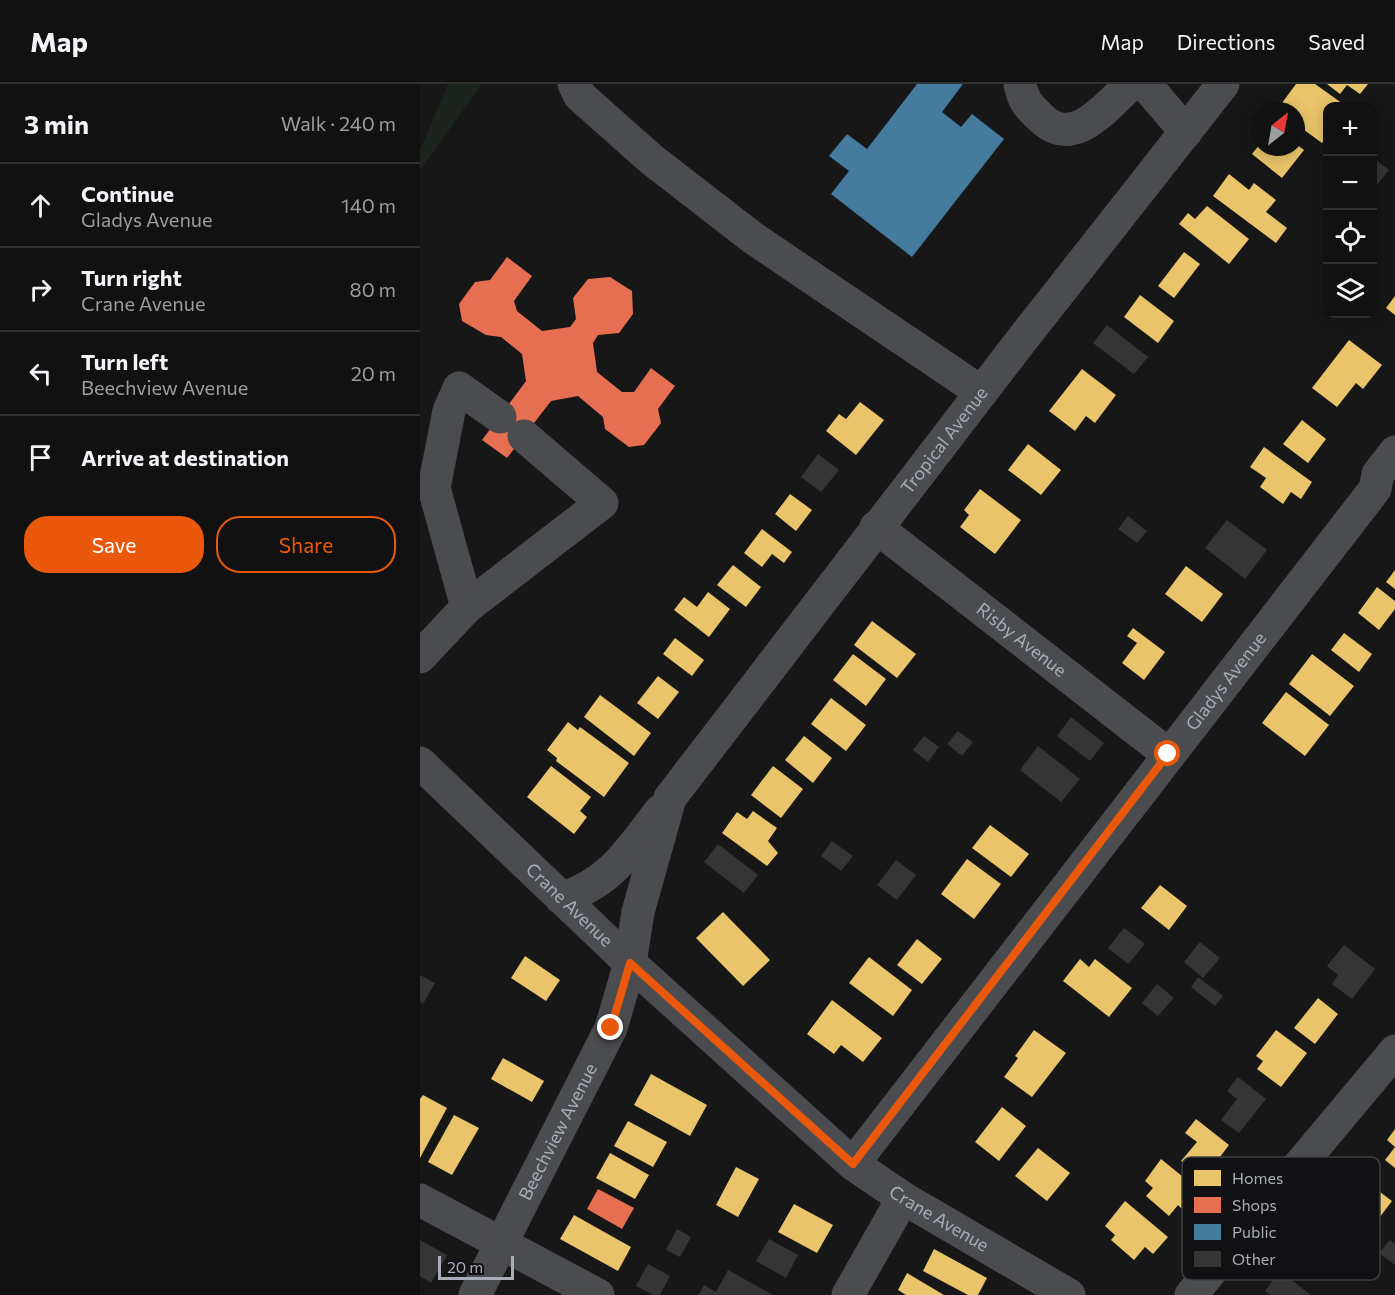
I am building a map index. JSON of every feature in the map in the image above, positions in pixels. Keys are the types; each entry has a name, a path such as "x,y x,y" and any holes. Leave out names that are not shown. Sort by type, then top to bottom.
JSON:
{"street":[{"path":"574,84 580,96 651,159 753,238 981,392"},
{"path":"1020,84 1024,102 1052,128 1073,130 1094,117 1131,84"},
{"path":"1145,84 1186,132"},
{"name":"Tropical Avenue","path":"561,898 582,892 619,865 876,527 1223,84"},
{"path":"420,657 467,607 602,503 512,427 459,388 449,411 434,488 467,607"},
{"name":"Gladys Avenue","path":"853,1164 1375,489 1387,463"},
{"name":"Risby Avenue","path":"876,527 1168,754"},
{"name":"Crane Avenue","path":"420,763 630,963 853,1164 903,1198 1070,1295"},
{"name":"Tropical Avenue","path":"630,963 638,912 670,798"},
{"name":"Beechview Avenue","path":"475,1295 611,1028 630,963"},
{"path":"1306,1157 1395,1051"},
{"path":"848,1295 903,1198"},
{"path":"420,1200 598,1295"},
{"path":"1191,1295 1204,1280"}],"shaded area":[{"path":"448,84 482,84 420,170 420,150"}],"building: Homes":[{"path":"1296,84 1315,84 1340,102 1323,102 1322,143 1305,131 1305,102 1283,102"},
{"path":"1327,84 1368,84 1360,94 1347,85 1340,94"},
{"path":"1254,156 1299,156 1282,178"},
{"path":"1229,174 1249,190 1254,183 1276,200 1266,212 1287,228 1276,243 1213,196"},
{"path":"1207,206 1249,239 1229,264 1179,224 1188,213 1195,219"},
{"path":"1184,252 1200,264 1174,298 1158,286"},
{"path":"1140,295 1174,321 1158,343 1124,317"},
{"path":"1395,296 1395,315 1386,308"},
{"path":"1349,340 1382,365 1363,389 1356,383 1337,407 1312,388"},
{"path":"1082,369 1116,395 1095,423 1086,416 1075,431 1049,411"},
{"path":"860,402 884,420 856,455 826,431 839,414 846,419"},
{"path":"1302,420 1326,439 1308,463 1283,444"},
{"path":"1028,444 1061,470 1041,495 1008,470"},
{"path":"1264,447 1312,482 1301,499 1291,492 1283,504 1260,487 1266,478 1250,467"},
{"path":"980,489 1021,520 995,554 960,527 969,515 964,510"},
{"path":"790,494 812,510 796,531 775,514"},
{"path":"762,529 792,552 784,563 772,554 762,567 744,553"},
{"path":"733,565 761,587 746,607 717,585"},
{"path":"1186,566 1223,594 1202,622 1165,594"},
{"path":"1395,570 1395,589 1386,582"},
{"path":"1377,587 1395,601 1395,609 1379,630 1358,613"},
{"path":"708,592 730,609 709,637 674,610 684,597 697,607"},
{"path":"872,621 916,654 897,678 854,645"},
{"path":"1133,628 1165,652 1144,680 1122,663 1137,643 1127,636"},
{"path":"1344,633 1372,654 1359,672 1331,650"},
{"path":"675,638 704,660 692,676 663,654"},
{"path":"853,654 886,679 866,706 833,680"},
{"path":"1312,654 1354,686 1330,716 1289,684"},
{"path":"658,676 679,692 658,719 637,703"},
{"path":"1286,692 1329,725 1305,756 1262,723"},
{"path":"600,695 651,733 634,756 584,717"},
{"path":"831,698 866,725 846,751 811,724"},
{"path":"568,722 578,730 580,727 629,763 604,797 556,761 557,758 547,750"},
{"path":"804,736 832,758 813,783 785,760"},
{"path":"551,766 591,797 580,811 587,817 574,834 527,797"},
{"path":"773,766 803,789 781,818 751,795"},
{"path":"753,811 777,828 768,841 778,853 767,866 722,833 737,812 747,819"},
{"path":"990,825 1029,854 1011,877 972,848"},
{"path":"967,859 1001,884 974,919 941,894"},
{"path":"1160,885 1187,906 1169,930 1141,908"},
{"path":"723,912 770,960 743,986 696,938"},
{"path":"917,939 942,959 922,984 897,965"},
{"path":"525,956 560,980 546,1001 511,978"},
{"path":"869,957 912,990 893,1016 849,983"},
{"path":"1080,959 1089,967 1095,959 1132,988 1109,1017 1063,981"},
{"path":"1318,998 1338,1014 1315,1044 1294,1028"},
{"path":"832,1000 882,1038 863,1062 841,1045 834,1054 807,1034"},
{"path":"1034,1030 1066,1053 1032,1097 1004,1077 1018,1058 1015,1056"},
{"path":"1276,1030 1307,1053 1281,1087 1257,1069 1263,1061 1256,1056"},
{"path":"503,1058 544,1081 532,1102 491,1079"},
{"path":"651,1074 707,1105 690,1136 634,1105"},
{"path":"423,1095 447,1108 420,1158 420,1099"},
{"path":"1002,1107 1026,1126 999,1161 975,1142"},
{"path":"454,1115 479,1128 452,1175 428,1162"},
{"path":"1196,1119 1229,1145 1220,1157 1184,1157 1197,1142 1185,1133"},
{"path":"628,1121 667,1142 653,1167 614,1146"},
{"path":"1395,1129 1395,1147 1387,1140"},
{"path":"1395,1147 1395,1168 1385,1160"},
{"path":"1038,1148 1070,1173 1047,1201 1015,1176"},
{"path":"610,1153 649,1175 635,1199 596,1178"},
{"path":"1161,1159 1182,1176 1182,1209 1178,1205 1169,1216 1146,1196 1153,1188 1145,1181"},
{"path":"736,1167 759,1179 738,1217 716,1205"},
{"path":"1380,1192 1392,1201 1380,1217"},
{"path":"1125,1201 1168,1237 1153,1254 1145,1247 1134,1260 1111,1240 1115,1235 1105,1226"},
{"path":"794,1204 833,1225 817,1253 778,1232"},
{"path":"574,1215 631,1247 618,1271 560,1239"},
{"path":"934,1249 987,1278 978,1295 968,1295 923,1271"},
{"path":"907,1273 944,1295 906,1295 898,1290"}],"building: Shops":[{"path":"507,257 532,276 514,301 517,311 542,331 570,327 576,319 573,298 588,279 610,277 632,291 633,314 619,333 598,335 593,343 597,372 622,392 634,392 651,368 675,386 658,409 661,423 644,445 629,447 605,429 603,417 578,396 551,401 507,458 482,440 526,381 522,354 501,337 486,335 462,321 459,304 475,282 490,280"},
{"path":"598,1189 634,1208 622,1229 587,1209"}],"building: Public":[{"path":"917,84 963,84 942,112 961,127 972,114 1004,139 912,257 831,194 849,171 829,156 847,134 867,149"}],"building: Other":[{"path":"1377,161 1389,170 1377,185"},
{"path":"1107,325 1148,357 1134,374 1093,343"},
{"path":"818,454 839,470 821,492 801,477"},
{"path":"1128,516 1147,531 1137,543 1118,529"},
{"path":"1227,520 1267,550 1245,579 1205,548"},
{"path":"1071,717 1104,743 1090,761 1057,736"},
{"path":"958,731 973,742 962,756 947,744"},
{"path":"924,736 939,747 928,762 913,750"},
{"path":"1038,746 1080,779 1061,802 1020,770"},
{"path":"832,841 853,856 841,871 821,856"},
{"path":"718,844 758,875 744,893 704,862"},
{"path":"896,860 916,875 897,900 877,885"},
{"path":"1124,928 1145,944 1128,964 1108,948"},
{"path":"1200,942 1220,958 1203,978 1184,962"},
{"path":"1344,945 1375,969 1352,999 1332,984 1338,975 1327,966"},
{"path":"420,975 435,983 423,1004 420,1002"},
{"path":"1198,977 1223,996 1215,1006 1191,987"},
{"path":"1157,984 1174,998 1158,1016 1142,1003"},
{"path":"1238,1077 1266,1099 1239,1133 1221,1120 1237,1099 1227,1091"},
{"path":"677,1229 691,1237 680,1257 666,1250"},
{"path":"769,1239 798,1255 786,1278 756,1261"},
{"path":"420,1240 447,1255 431,1283 420,1276"},
{"path":"1390,1240 1395,1244 1395,1265 1380,1254"},
{"path":"648,1264 670,1276 660,1295 653,1295 636,1286"},
{"path":"728,1270 773,1295 698,1295 704,1285 716,1292"},
{"path":"1273,1280 1292,1280 1311,1295 1271,1295 1265,1291"}],"route":[{"path":"611,1028 630,963 853,1164 1168,754"}]}
